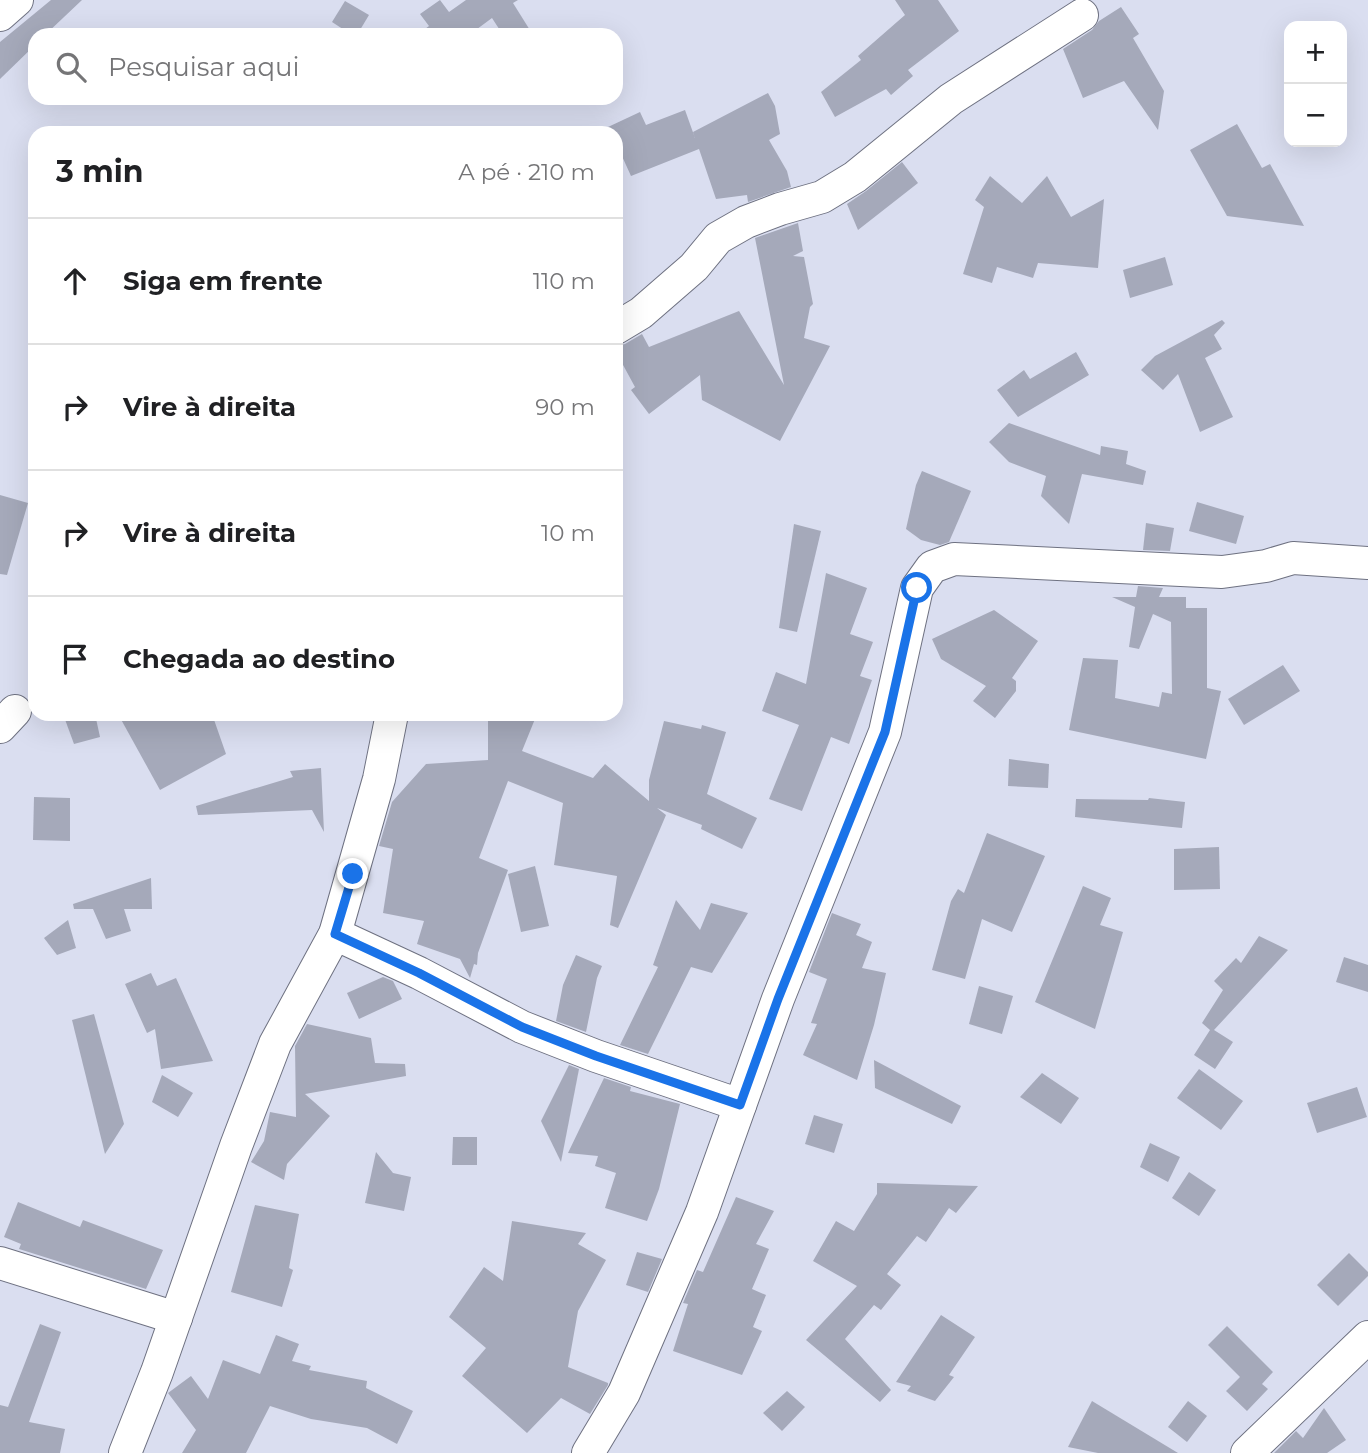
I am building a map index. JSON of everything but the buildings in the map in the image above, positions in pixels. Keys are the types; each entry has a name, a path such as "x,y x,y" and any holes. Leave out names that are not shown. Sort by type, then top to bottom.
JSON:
{"street":[{"path":"0,15 17,0"},
{"path":"623,324 641,313 694,267 718,238 746,222 833,191 855,177 951,99 1082,15"},
{"path":"588,1453 624,1393 702,1212 778,999 885,732 917,588 932,567 954,559 1222,572 1266,566 1293,558 1368,562"},
{"path":"125,1453 275,1044 335,934 379,779 391,721"},
{"path":"335,934 419,973 522,1027 596,1056 740,1105"},
{"path":"0,1264 176,1318"},
{"path":"1247,1453 1368,1337"}],"route":[{"path":"353,874 335,934 419,973 522,1027 596,1056 740,1105 778,999 885,732 917,588"}]}
